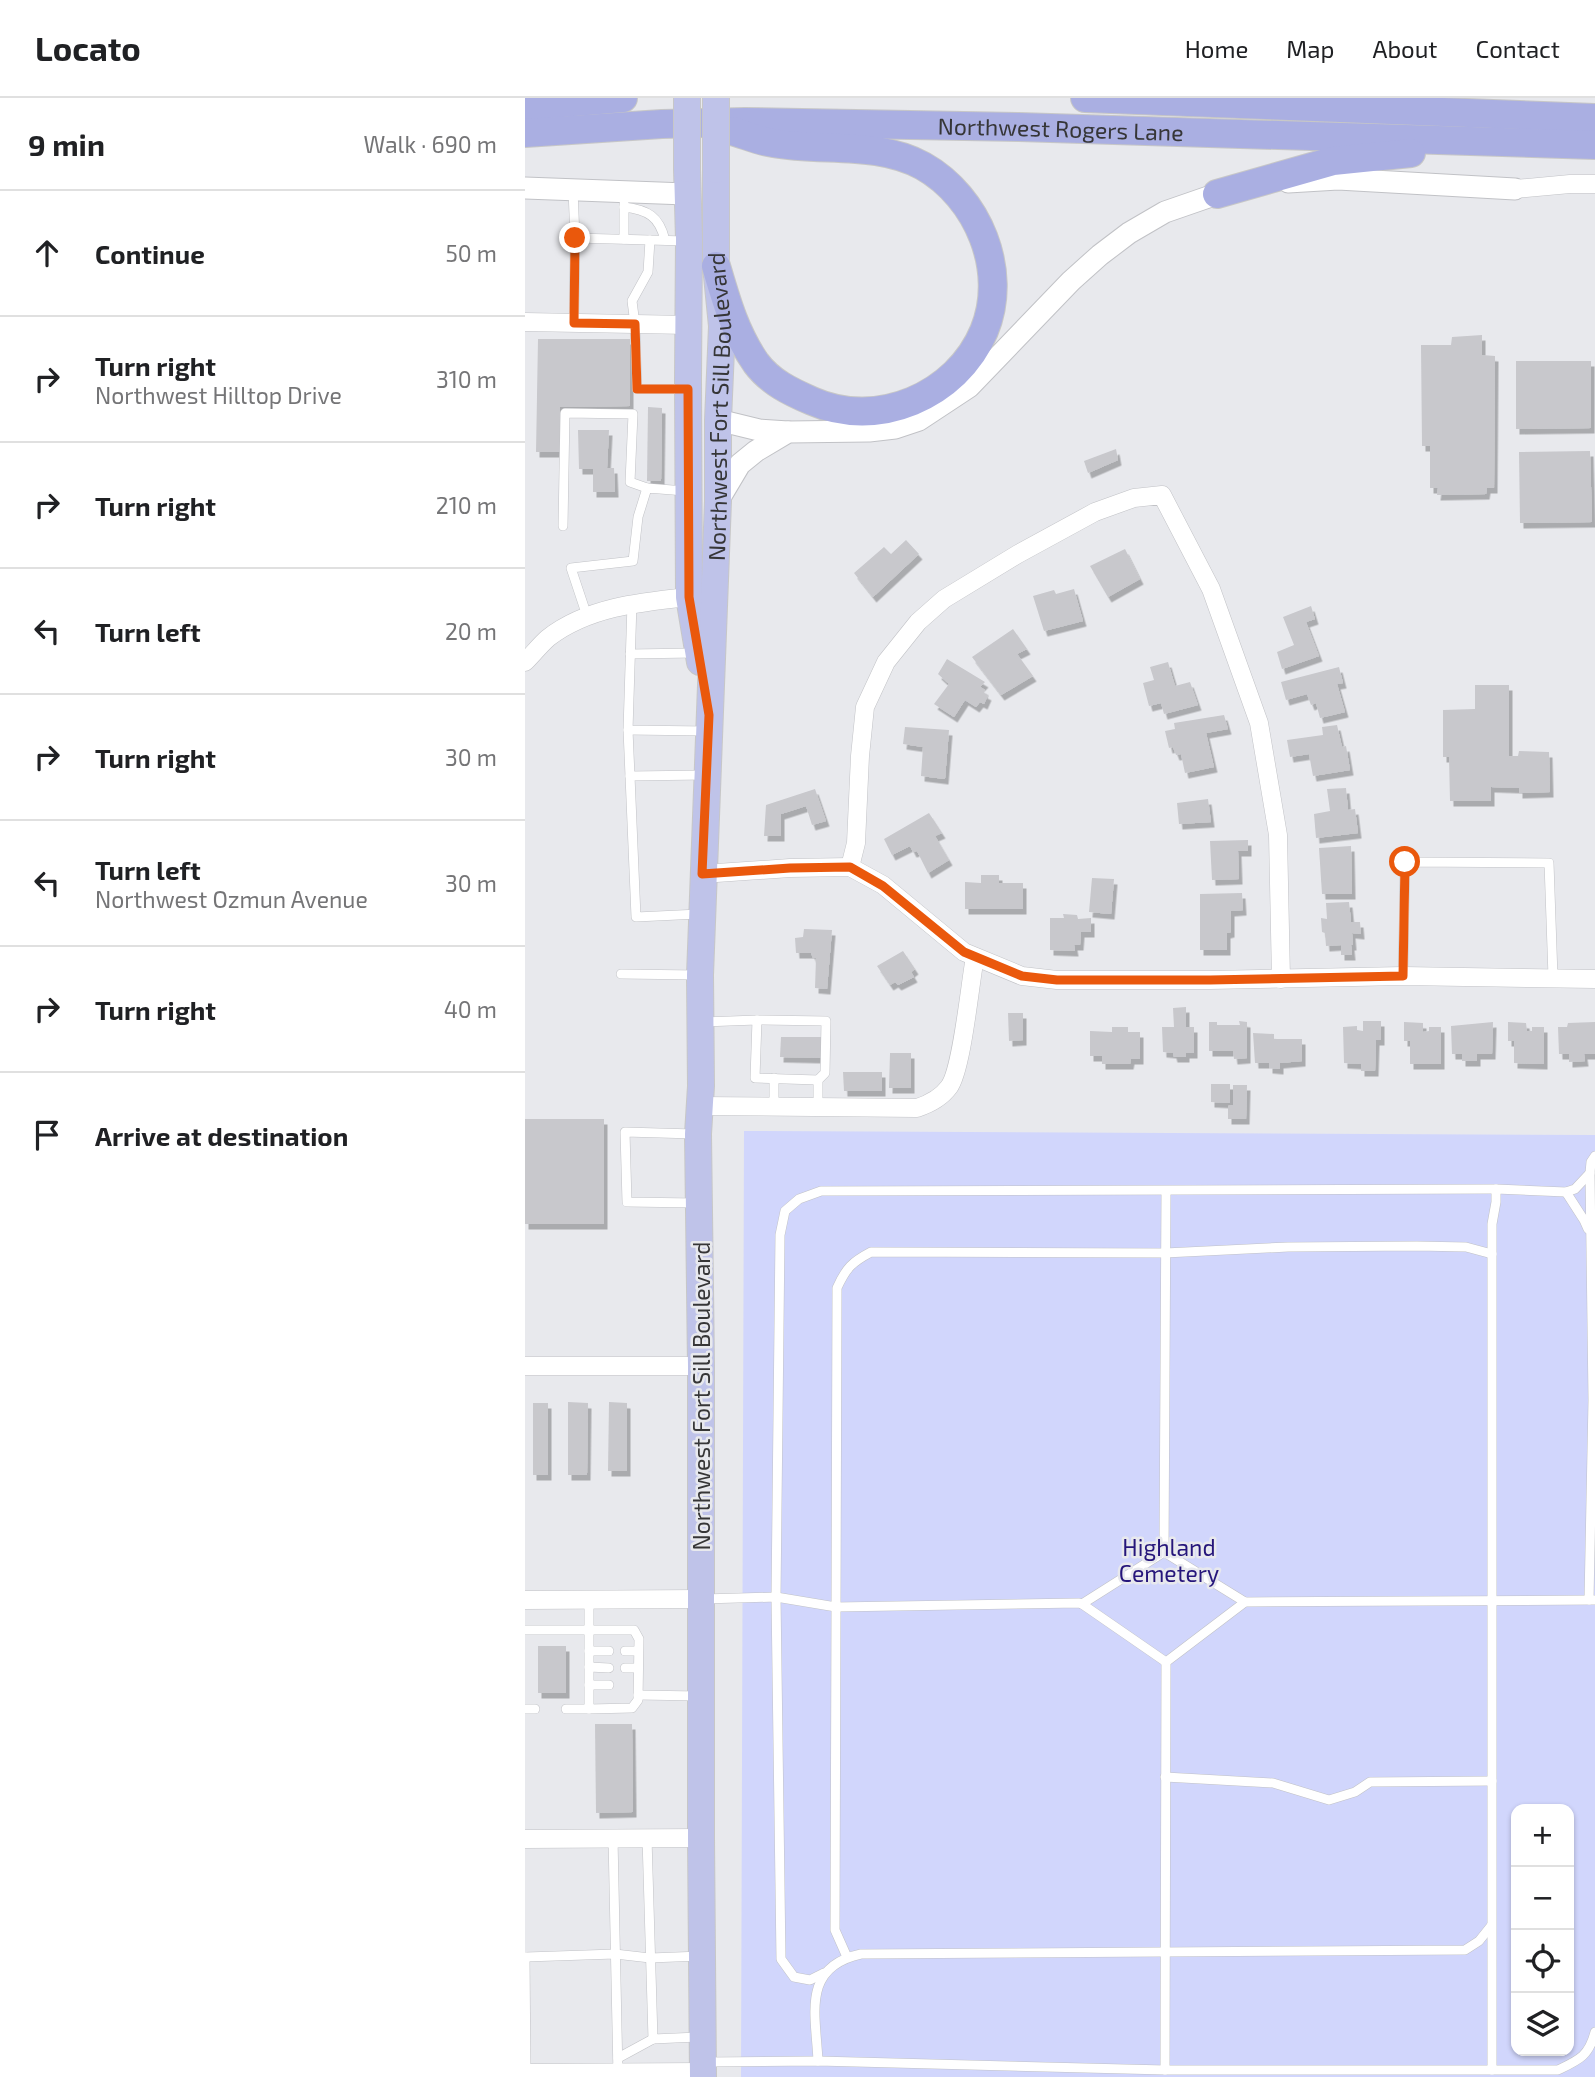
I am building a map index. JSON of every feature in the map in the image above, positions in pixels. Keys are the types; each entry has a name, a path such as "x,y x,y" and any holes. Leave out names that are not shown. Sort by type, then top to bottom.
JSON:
{"highway":[{"path":"525,106 623,98"},
{"name":"Northwest Rogers Lane","path":"1085,98 1595,118"},
{"path":"1322,98 1374,108"},
{"path":"711,111 772,143 871,150 900,156 941,178 958,193 983,234 991,271 989,308 985,328 966,361 928,394 913,402 876,412 840,410 793,393 770,378 757,364 737,331 716,266"},
{"name":"Northwest Rogers Lane","path":"525,134 711,111 759,122 1019,127 1595,145"},
{"path":"1217,194 1333,161 1511,141"}],"main road":[{"name":"Northwest Fort Sill Boulevard","path":"687,98 687,181 677,241 689,325 689,597 709,723"},
{"name":"Northwest Fort Sill Boulevard","path":"703,2062 699,975 718,501 722,326 716,266 716,170 711,111"},
{"path":"688,384 703,406 718,420"}],"street":[{"path":"718,420 759,430 788,432 869,431 895,428 919,420 969,387 1071,281 1129,233 1165,212 1217,194 1277,183 1338,179 1515,189 1595,184"},
{"path":"525,188 573,190 624,200 687,181"},
{"path":"525,322 689,325"},
{"path":"718,501 740,464 755,451 788,432"},
{"path":"850,867 856,843 865,706 886,662 918,622 944,599 1095,512 1134,498 1162,495 1211,589 1259,723 1277,835 1281,979"},
{"path":"525,662 549,638 587,616 632,603 689,597"},
{"path":"702,874 800,867 850,867 883,886 964,952 1022,976 1057,980 1403,976 1595,979"},
{"path":"700,1106 917,1108 933,1102 950,1087 958,1062 975,957"},
{"path":"525,1366 701,1366"},
{"path":"525,1600 702,1599"},
{"path":"525,1839 701,1838"},
{"path":"526,2073 703,2062"}],"lane":[{"path":"573,190 574,323"},
{"path":"624,239 624,200 645,210 677,241"},
{"path":"575,238 677,241"},
{"path":"650,240 648,272 632,301 637,389 688,384"},
{"path":"563,526 565,413 633,414 630,482 647,488 689,491"},
{"path":"587,616 571,568 633,561 638,517 647,488"},
{"path":"632,603 628,730 636,917 701,914"},
{"path":"630,654 699,653"},
{"path":"628,730 709,723"},
{"path":"630,776 707,775"},
{"path":"1403,976 1405,862 1549,863 1553,977"},
{"path":"621,974 699,975"},
{"path":"757,1020 755,1078 818,1080"},
{"path":"701,1023 825,1021 825,1073 818,1080 818,1107"},
{"path":"774,1078 774,1107"},
{"path":"698,1134 625,1132 627,1202 700,1203"},
{"path":"1164,1552 1245,1602 1592,1600 1594,1400 1590,1173 1591,1162 1595,1156"},
{"path":"1491,1926 1479,1941 1465,1950 861,1954 847,1957 810,1980 794,1977 781,1959 776,1597 780,1236 785,1211 799,1199 821,1191 1496,1189 1566,1192 1575,1189 1590,1173"},
{"path":"1492,2070 1492,1224 1496,1189"},
{"path":"1164,1552 1166,1192"},
{"path":"1566,1192 1584,1220 1591,1238"},
{"path":"847,1957 835,1930 837,1288 843,1274 854,1261 871,1252 1165,1253 1288,1247 1466,1247 1492,1254"},
{"path":"1082,1604 1164,1552"},
{"path":"702,1599 776,1597 836,1607 1079,1603 1166,1662"},
{"path":"589,1600 589,1709"},
{"path":"1166,1662 1245,1602"},
{"path":"525,1630 634,1630 639,1639 638,1700 632,1708 566,1709"},
{"path":"589,1651 608,1651"},
{"path":"625,1651 638,1651"},
{"path":"1165,2070 1166,1662"},
{"path":"589,1667 609,1668"},
{"path":"625,1668 638,1668"},
{"path":"589,1685 609,1685"},
{"path":"625,1685 638,1690 702,1696"},
{"path":"1165,1777 1273,1783 1329,1800 1355,1792 1370,1782 1492,1781"},
{"path":"613,1838 618,2069"},
{"path":"646,1838 653,2039"},
{"path":"526,2073 526,1956 703,1956"},
{"path":"818,2061 814,1999 824,1973"},
{"path":"653,2039 703,2062 818,2061 1165,2070 1558,2070 1583,2058 1593,2042 1595,2032"},
{"path":"618,2069 653,2039"}],"green space":[{"name":"Highland Cemetery","path":"744,1131 1595,1135 1595,2077 741,2077"}],"building":[{"path":"1482,335 1482,355 1495,356 1494,488 1487,488 1486,494 1437,495 1438,488 1430,488 1430,446 1422,446 1421,345 1451,345 1452,337"},
{"path":"538,339 630,339 630,406 560,407 560,452 536,452"},
{"path":"1516,361 1591,361 1591,428 1516,429"},
{"path":"648,407 662,408 661,481 647,481"},
{"path":"578,430 609,430 607,468 614,468 615,492 593,492 593,469 579,469"},
{"path":"1116,449 1118,460 1088,473 1084,461"},
{"path":"1590,451 1592,522 1520,523 1519,452"},
{"path":"906,540 919,554 873,597 854,573 884,547 891,554"},
{"path":"1125,549 1140,579 1108,597 1090,566"},
{"path":"1074,589 1083,621 1044,631 1033,596 1054,590 1056,594"},
{"path":"1311,606 1315,619 1306,622 1319,656 1282,669 1277,652 1294,645 1283,617"},
{"path":"1013,629 1027,649 1017,654 1033,676 1001,695 972,657"},
{"path":"947,659 985,682 980,687 988,695 984,704 980,702 976,707 965,700 954,717 934,704 949,684 938,674"},
{"path":"1168,662 1175,686 1190,682 1198,705 1164,714 1161,703 1149,706 1143,683 1154,680 1150,667"},
{"path":"1339,667 1343,683 1337,684 1345,712 1320,718 1316,703 1311,705 1307,694 1286,700 1281,682"},
{"path":"1475,685 1509,685 1509,756 1518,756 1519,751 1549,752 1550,792 1519,793 1519,788 1491,787 1491,801 1450,801 1449,757 1443,757 1443,710 1475,709"},
{"path":"1224,715 1228,729 1206,733 1214,767 1185,773 1181,754 1176,755 1173,747 1169,748 1165,731 1175,729 1174,723"},
{"path":"1337,725 1342,747 1346,746 1350,770 1313,776 1309,754 1290,757 1287,740 1323,735 1322,727"},
{"path":"905,727 949,730 945,779 921,776 923,747 903,744"},
{"path":"1346,788 1348,810 1355,809 1358,833 1316,838 1314,814 1330,811 1327,789"},
{"path":"815,789 826,821 812,825 806,806 781,814 781,836 764,836 766,805"},
{"path":"1208,799 1211,822 1179,824 1177,803"},
{"path":"929,813 942,833 935,836 949,860 928,873 917,851 913,852 910,846 892,855 884,839"},
{"path":"1248,840 1248,851 1238,851 1239,879 1212,880 1210,841"},
{"path":"1351,846 1352,894 1322,894 1319,848"},
{"path":"981,875 999,875 999,883 1023,883 1023,909 965,909 965,882 981,883"},
{"path":"1092,878 1114,879 1111,914 1089,912"},
{"path":"1242,893 1243,910 1231,911 1231,932 1227,933 1227,950 1200,950 1200,894"},
{"path":"1349,902 1351,922 1360,922 1361,934 1352,933 1352,955 1341,955 1341,945 1326,946 1321,918 1327,919 1326,903"},
{"path":"1063,914 1077,915 1078,919 1091,918 1091,932 1081,932 1080,945 1074,945 1075,951 1050,950 1050,918 1064,918"},
{"path":"804,929 832,930 827,989 815,988 816,958 813,958 811,953 796,953 795,938 803,937"},
{"path":"903,951 915,969 911,972 914,977 898,985 895,982 890,985 877,966"},
{"path":"1186,1007 1186,1027 1194,1027 1194,1053 1186,1053 1186,1057 1174,1057 1173,1053 1163,1052 1162,1027 1174,1027 1173,1008"},
{"path":"1008,1013 1023,1013 1023,1040 1009,1041"},
{"path":"1239,1021 1247,1022 1247,1058 1234,1059 1233,1051 1209,1051 1209,1022 1217,1022 1217,1025 1240,1025"},
{"path":"1363,1021 1381,1021 1381,1040 1376,1040 1375,1071 1361,1071 1361,1064 1344,1063 1343,1027 1357,1026 1357,1030 1363,1031"},
{"path":"1404,1022 1423,1023 1423,1032 1429,1031 1429,1027 1441,1027 1441,1064 1410,1064 1410,1041 1404,1041"},
{"path":"1493,1022 1492,1054 1477,1054 1477,1061 1462,1061 1462,1054 1452,1054 1451,1026"},
{"path":"1508,1022 1526,1023 1527,1031 1532,1031 1532,1027 1544,1027 1544,1064 1514,1063 1514,1041 1508,1041"},
{"path":"1595,1022 1595,1054 1584,1054 1585,1061 1569,1062 1569,1054 1559,1054 1558,1027 1567,1027 1568,1023"},
{"path":"1112,1027 1128,1027 1128,1032 1140,1032 1140,1059 1131,1059 1130,1064 1102,1064 1102,1056 1090,1056 1090,1031 1112,1032"},
{"path":"1253,1033 1274,1034 1274,1039 1302,1039 1302,1061 1280,1063 1280,1069 1269,1068 1269,1063 1255,1063"},
{"path":"781,1037 822,1037 821,1058 780,1057"},
{"path":"890,1053 911,1053 911,1088 889,1088"},
{"path":"843,1072 882,1072 882,1091 844,1091"},
{"path":"1211,1084 1230,1084 1230,1103 1211,1102"},
{"path":"1233,1085 1247,1085 1246,1119 1228,1119 1228,1106 1233,1105"},
{"path":"525,1119 604,1119 604,1224 525,1224"},
{"path":"568,1402 588,1403 587,1475 568,1475"},
{"path":"609,1402 627,1403 627,1471 608,1471"},
{"path":"533,1403 548,1403 548,1475 533,1475"},
{"path":"538,1646 566,1646 566,1693 538,1693"},
{"path":"595,1724 632,1724 633,1812 596,1813"}],"route":[{"path":"575,238 574,323 635,324 637,389 688,389 689,597 709,715 702,874 821,866 850,867 883,886 964,952 1022,976 1057,980 1281,979 1403,976 1405,862"}]}
